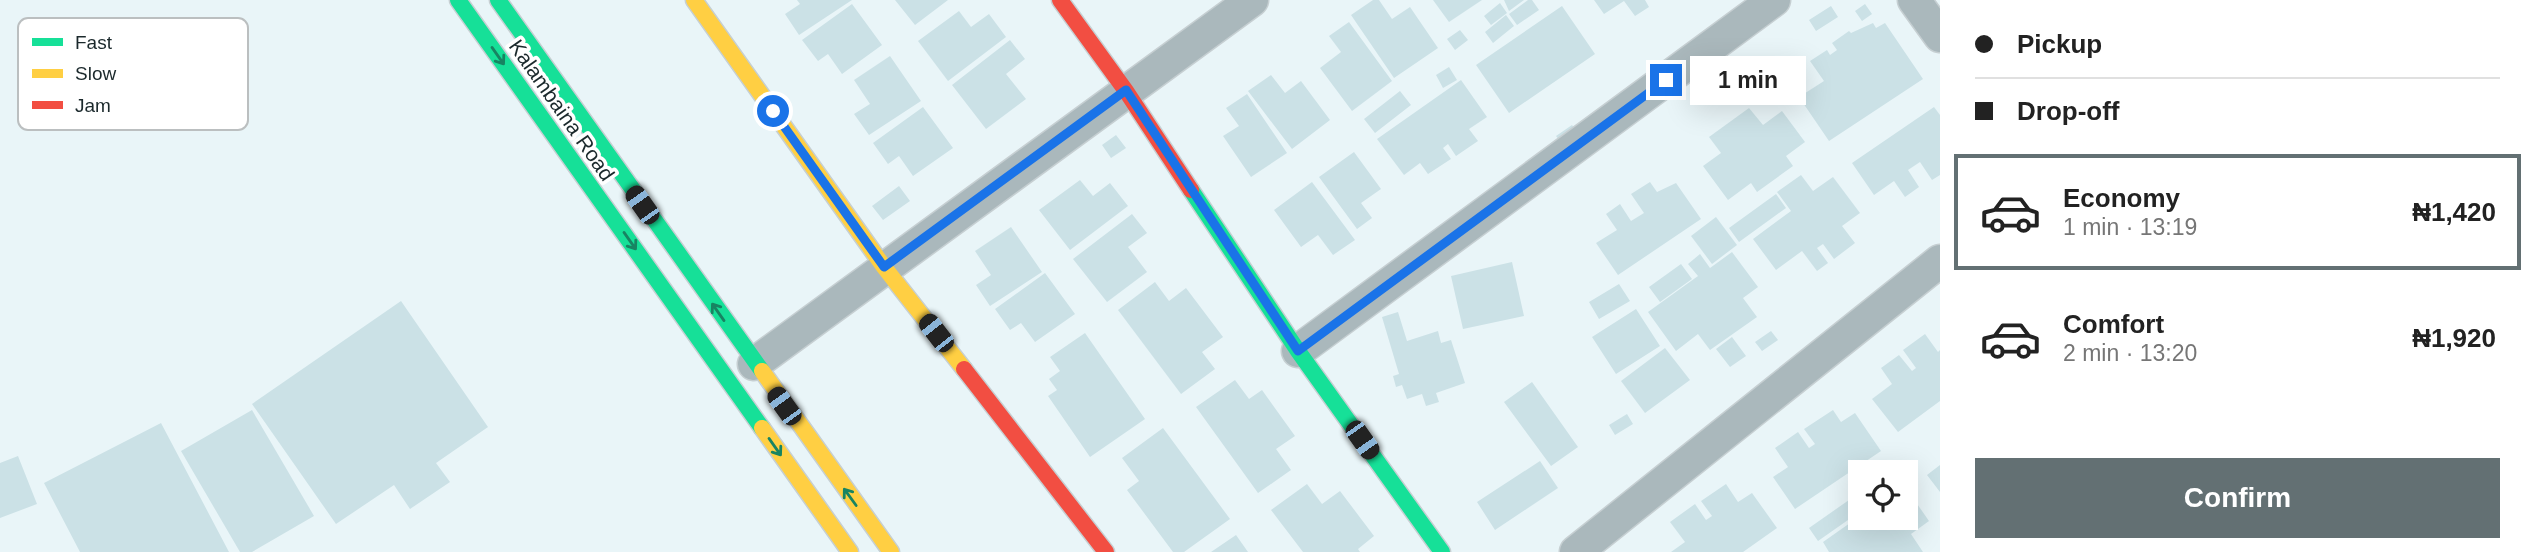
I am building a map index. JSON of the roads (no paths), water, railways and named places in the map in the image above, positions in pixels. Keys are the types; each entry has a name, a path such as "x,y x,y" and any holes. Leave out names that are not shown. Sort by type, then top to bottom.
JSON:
{"street":[{"name":"Kalambaina Road","path":"458,0 850,552"},
{"path":"498,0 754,364 891,552"},
{"path":"694,0 884,267 1106,552"},
{"path":"1060,0 1126,90 1298,351 1442,552"},
{"path":"754,364 1252,0"},
{"path":"1298,351 1774,0"},
{"path":"1914,0 1940,36"},
{"path":"1576,552 1940,261"}]}
